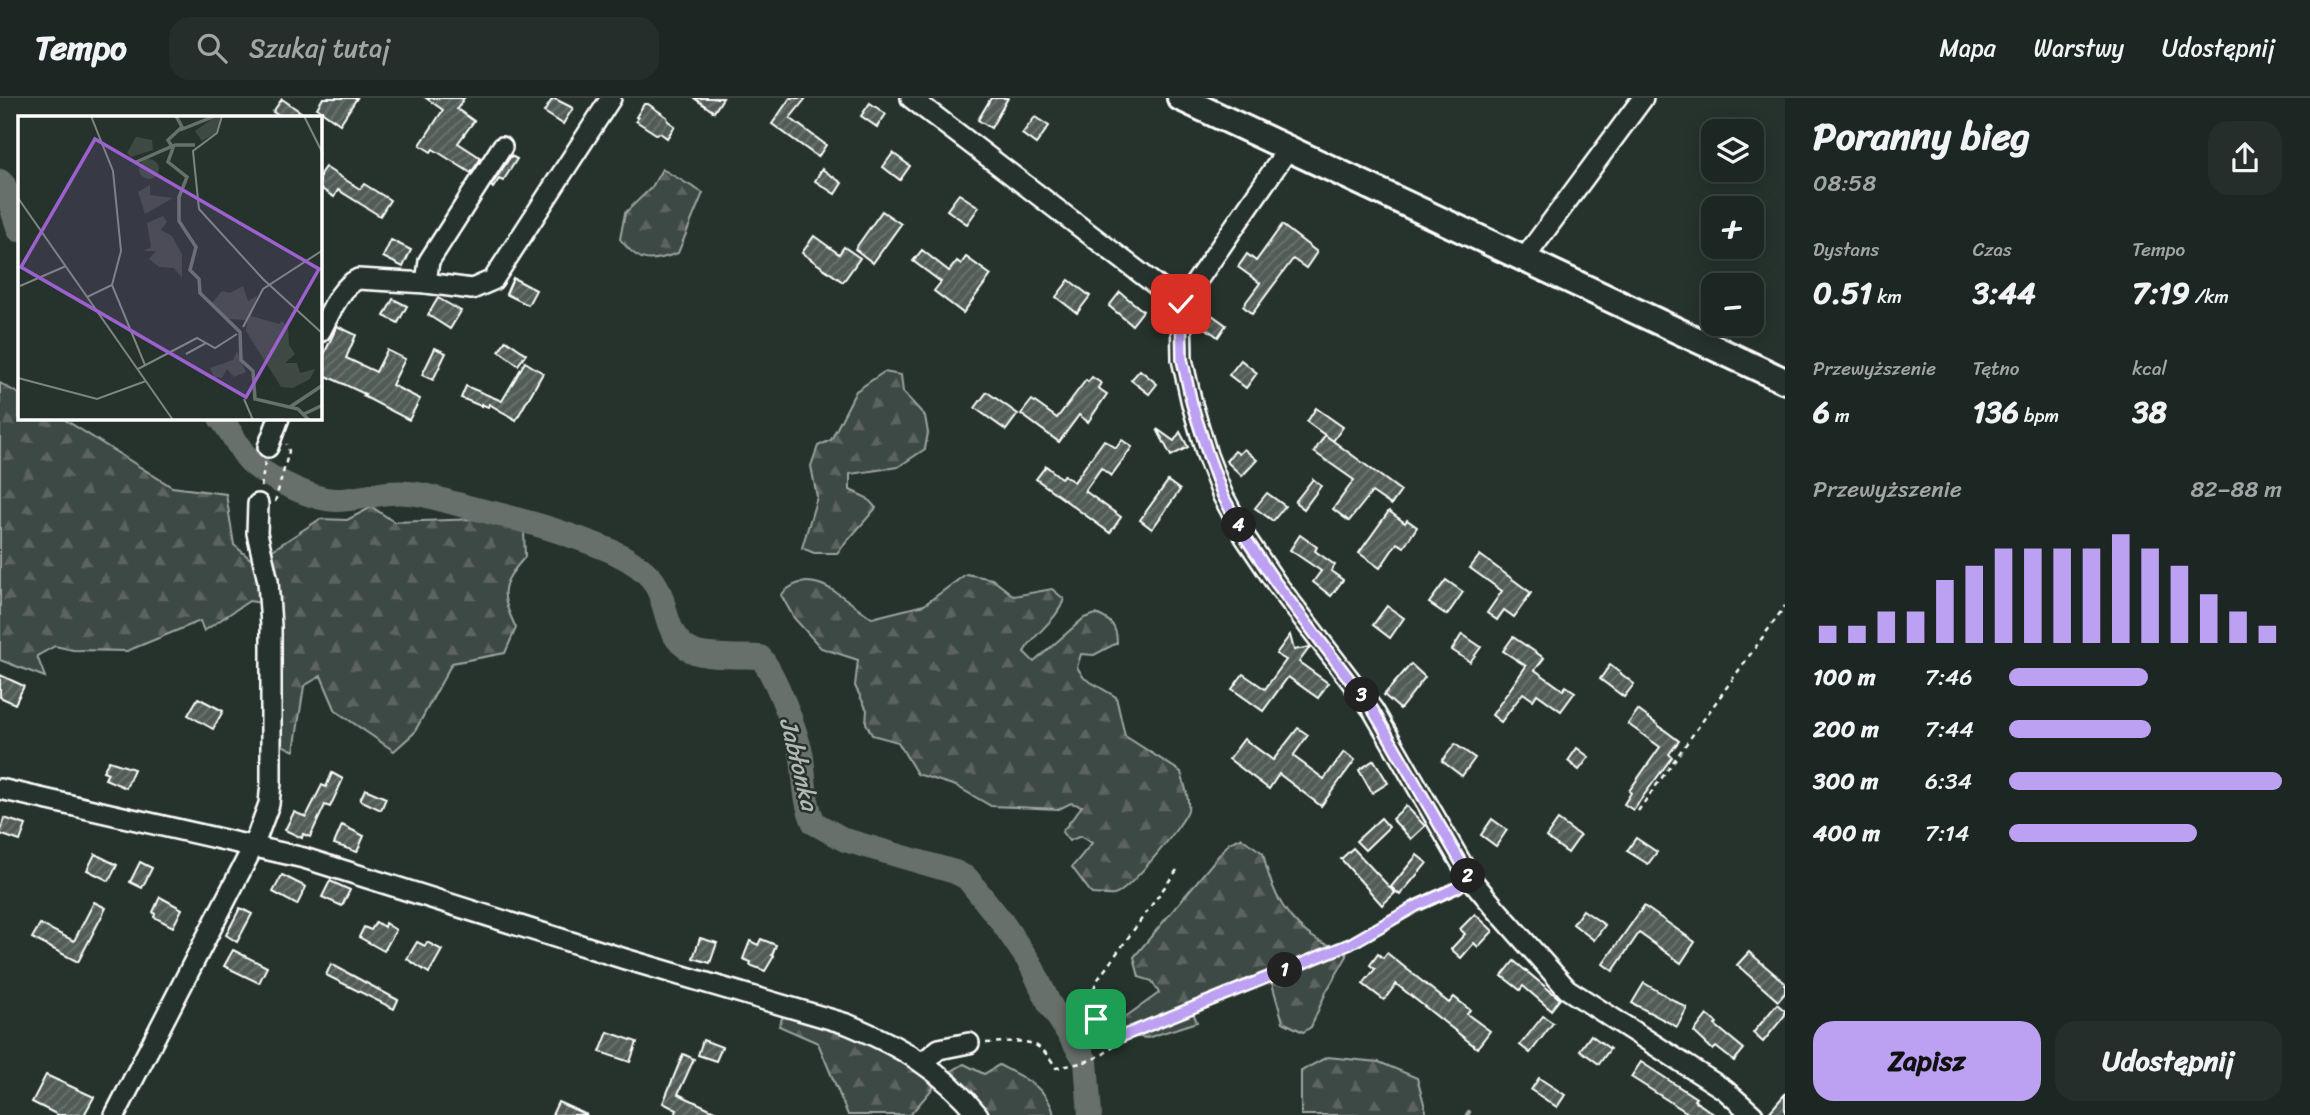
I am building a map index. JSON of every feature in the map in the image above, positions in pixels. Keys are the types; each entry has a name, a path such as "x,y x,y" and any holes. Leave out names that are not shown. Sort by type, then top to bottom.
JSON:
{"main road":[{"path":"1180,98 1785,381"}],"street":[{"path":"322,328 351,282 365,279 472,289 493,280 611,98"},
{"path":"911,98 1181,304"},
{"path":"1524,259 1643,98"},
{"path":"426,284 429,261 502,148"},
{"path":"1288,149 1181,304 1184,370 1203,442 1223,496 1245,537 1276,583 1373,710 1470,878 1567,989 1726,1090 1753,1115"},
{"path":"268,447 278,420"},
{"path":"114,1115 253,847 269,804 271,626 268,581 257,533 267,500"},
{"path":"0,789 304,858 638,963 847,1024 882,1039 923,1062 950,1085 978,1115"},
{"path":"923,1062 939,1049 969,1043"}],"path":[{"path":"267,500 268,447"},
{"path":"267,500 285,469"},
{"path":"1638,811 1785,606"},
{"path":"1120,1037 1108,1034 1096,1019 1092,994 1096,982 1177,870"},
{"path":"969,1043 1029,1042 1041,1046 1056,1069 1105,1055 1120,1037 1350,944 1416,906 1458,887 1470,878"}],"green space":[{"path":"662,169 703,193 678,253 652,260 639,257 620,239 625,213 652,187"},
{"path":"884,372 901,375 903,392 925,416 928,433 925,449 898,467 850,474 850,490 867,498 876,508 837,553 814,553 802,548 817,497 811,466 818,446 831,440 856,391"},
{"path":"0,383 18,393 18,420 65,420 172,487 226,494 234,545 254,562 320,519 347,520 372,507 394,522 478,519 524,531 525,557 510,576 505,591 507,607 516,628 505,653 452,663 414,733 394,751 336,711 321,676 304,686 294,751 278,743 275,605 249,601 204,631 200,621 127,651 73,650 55,646 37,656 45,677 0,660"},
{"path":"966,574 992,579 1014,596 1052,589 1064,599 1056,614 1024,652 1034,662 1084,618 1096,614 1109,621 1116,632 1117,643 1094,655 1081,654 1077,667 1084,678 1116,697 1125,736 1181,772 1188,801 1184,818 1143,870 1114,895 1092,894 1072,867 1092,843 1081,836 1069,841 1062,832 1082,806 1071,803 1059,809 991,806 956,786 917,774 898,742 872,735 866,723 867,710 855,686 858,660 821,648 794,618 781,595 792,586 804,582 816,583 839,594 872,618 924,605"},
{"path":"1241,838 1263,853 1275,892 1297,924 1319,941 1345,950 1347,956 1326,992 1311,1027 1303,1032 1283,1022 1269,973 1190,1006 1197,1022 1147,1038 1117,1034 1114,1025 1159,993 1152,981 1139,977 1134,957 1229,843"},
{"path":"784,1013 844,1026 932,1074 933,1088 910,1115 848,1115 818,1043 779,1026"},
{"path":"1327,1057 1379,1062 1417,1078 1425,1115 1301,1115 1301,1071"},
{"path":"964,1064 984,1074 999,1065 1017,1074 1047,1097 1054,1115 987,1115 950,1072"}],"building":[{"path":"323,98 357,98 340,124 317,108"},
{"path":"426,98 464,98 457,109 474,121 458,143 481,158 471,173 433,149 431,152 420,145 443,110"},
{"path":"553,98 573,108 563,124 544,112"},
{"path":"694,98 723,98 714,112"},
{"path":"790,98 806,98 790,118 826,145 818,157 772,124"},
{"path":"991,98 1008,98 991,128 978,120"},
{"path":"282,99 307,116 279,116 273,112"},
{"path":"870,103 886,114 877,127 861,116"},
{"path":"644,104 667,117 675,126 667,138 636,121"},
{"path":"1035,117 1049,126 1036,144 1022,134"},
{"path":"893,153 910,166 900,180 883,167"},
{"path":"511,156 517,159 503,181 499,179 493,188 491,186"},
{"path":"325,167 360,189 364,184 390,200 380,216 338,190 334,197 322,189 322,171"},
{"path":"822,169 842,183 835,194 815,181"},
{"path":"959,194 979,207 967,224 947,210"},
{"path":"882,211 901,224 873,263 855,249"},
{"path":"1282,225 1317,252 1306,268 1293,259 1252,314 1243,306 1260,283 1238,267 1247,254 1256,261"},
{"path":"814,236 839,254 844,247 860,258 843,282 802,253"},
{"path":"391,240 411,250 403,267 383,257"},
{"path":"922,250 949,271 957,261 961,264 966,257 991,275 963,313 934,291 941,282 913,261"},
{"path":"513,278 536,290 528,305 506,294"},
{"path":"1069,280 1090,296 1077,313 1056,297"},
{"path":"1120,292 1143,311 1132,325 1109,306"},
{"path":"438,298 461,311 450,329 428,315"},
{"path":"393,299 407,306 398,323 384,316"},
{"path":"1212,315 1226,325 1218,337 1204,327"},
{"path":"337,326 356,335 346,358 376,372 387,350 405,359 392,385 420,399 409,420 363,396 365,394 322,374 322,359"},
{"path":"506,340 526,354 518,365 499,351"},
{"path":"435,348 446,353 433,380 422,375"},
{"path":"1241,360 1257,373 1246,388 1229,375"},
{"path":"525,362 543,373 516,420 489,404 488,407 481,406 461,398 466,386 502,401"},
{"path":"1140,370 1157,384 1149,394 1131,380"},
{"path":"1092,377 1101,383 1098,388 1107,394 1088,422 1079,415 1059,442 1021,414 1032,400 1057,418 1086,380 1088,382"},
{"path":"987,392 1018,414 1006,430 975,408"},
{"path":"1316,408 1343,427 1333,441 1307,422"},
{"path":"1157,429 1174,441 1180,432 1188,447 1171,456"},
{"path":"1325,435 1401,491 1391,505 1372,492 1349,521 1333,509 1354,480 1314,452"},
{"path":"1104,440 1116,448 1122,440 1132,447 1111,476 1101,468 1085,491 1121,517 1110,533 1036,479 1046,466 1061,478 1064,475 1074,482"},
{"path":"1244,449 1257,460 1242,476 1226,461 1235,451 1239,454"},
{"path":"1313,479 1321,486 1304,509 1295,502"},
{"path":"1168,481 1180,490 1152,529 1140,520"},
{"path":"1267,493 1285,506 1273,521 1255,508"},
{"path":"1389,511 1405,523 1407,520 1417,527 1404,547 1397,543 1380,568 1359,553"},
{"path":"1300,535 1317,547 1315,551 1335,565 1331,571 1343,580 1331,596 1313,582 1321,571 1290,550"},
{"path":"1480,555 1531,593 1514,617 1504,610 1497,620 1487,613 1502,591 1470,568"},
{"path":"1446,580 1463,592 1447,615 1429,603"},
{"path":"1387,606 1404,618 1390,638 1373,625"},
{"path":"1462,634 1481,647 1470,662 1452,650"},
{"path":"1290,635 1294,650 1310,647 1299,662 1328,683 1318,698 1288,677 1263,711 1232,689 1243,674 1265,689 1286,660 1276,654"},
{"path":"1513,637 1544,658 1535,670 1563,690 1566,686 1575,692 1561,711 1537,694 1533,700 1523,693 1501,722 1492,715 1526,666 1503,651"},
{"path":"1411,664 1425,677 1400,709 1384,695"},
{"path":"1610,665 1634,684 1624,697 1600,679"},
{"path":"0,675 24,686 15,704 0,697"},
{"path":"198,698 223,711 213,729 188,715"},
{"path":"1638,710 1679,741 1669,754 1672,757 1633,810 1624,804 1631,793 1629,791 1660,747 1628,724"},
{"path":"1298,728 1308,735 1293,756 1324,779 1344,752 1355,760 1321,806 1279,774 1269,789 1229,759 1244,739 1273,760"},
{"path":"1455,744 1475,758 1462,776 1442,761"},
{"path":"1577,748 1589,757 1579,770 1568,761"},
{"path":"1374,760 1388,783 1372,793 1359,770"},
{"path":"109,761 134,769 126,788 105,779 108,773 103,771"},
{"path":"332,773 343,779 330,807 325,805 310,837 303,834 302,838 285,830 294,812 306,817 322,785 326,787"},
{"path":"365,789 386,798 381,810 360,800"},
{"path":"1406,806 1425,826 1411,839 1392,819"},
{"path":"4,818 26,825 20,841 0,834"},
{"path":"1381,818 1389,827 1365,850 1356,841"},
{"path":"1492,819 1507,830 1496,846 1481,835"},
{"path":"1558,820 1580,836 1568,853 1546,837"},
{"path":"342,825 364,836 357,852 334,844"},
{"path":"1636,838 1657,852 1648,864 1627,851"},
{"path":"1353,848 1395,893 1382,905 1341,859"},
{"path":"95,854 117,865 109,881 87,870"},
{"path":"1417,855 1427,863 1400,895 1391,887"},
{"path":"140,862 152,868 142,888 130,882"},
{"path":"282,875 306,887 297,905 273,892"},
{"path":"330,881 350,890 342,906 322,897"},
{"path":"160,897 182,909 173,927 154,917 153,912"},
{"path":"94,902 106,908 78,962 32,938 40,924 74,941"},
{"path":"1644,906 1695,942 1681,963 1639,933 1613,971 1603,964"},
{"path":"240,908 252,914 237,942 226,935"},
{"path":"1583,910 1605,925 1594,940 1573,924"},
{"path":"1475,914 1493,931 1478,947 1474,943 1461,958 1451,949 1465,934 1460,929"},
{"path":"376,922 384,927 385,923 396,930 384,951 359,937 364,927 371,930"},
{"path":"700,938 717,943 710,963 693,958"},
{"path":"761,939 776,945 772,955 774,956 765,971 743,959 750,941 758,945"},
{"path":"417,942 425,946 427,942 442,950 429,973 407,959"},
{"path":"233,950 267,967 259,983 224,966"},
{"path":"1749,952 1785,983 1785,993 1778,1001 1737,965"},
{"path":"1387,953 1449,1003 1454,997 1470,1010 1467,1014 1490,1031 1477,1048 1396,984 1384,1000 1363,984 1375,969 1370,965 1378,954 1383,958"},
{"path":"1514,961 1560,999 1551,1010 1523,986 1520,990 1502,976"},
{"path":"331,964 398,1000 394,1009 326,975"},
{"path":"1644,983 1687,1008 1677,1027 1632,1003"},
{"path":"1777,1004 1785,1011 1785,1015 1763,1042 1753,1033"},
{"path":"1707,1015 1744,1049 1734,1061 1716,1047 1713,1050 1694,1032"},
{"path":"1543,1016 1553,1023 1530,1053 1520,1045"},
{"path":"608,1032 637,1042 630,1062 600,1052"},
{"path":"1591,1035 1610,1049 1599,1064 1580,1050"},
{"path":"703,1040 722,1047 716,1061 698,1055"},
{"path":"683,1054 694,1059 678,1094 723,1115 675,1115 677,1110 663,1103"},
{"path":"1641,1062 1696,1098 1694,1100 1715,1115 1691,1115 1631,1077"},
{"path":"46,1075 94,1097 84,1115 58,1115 32,1102"},
{"path":"1539,1078 1565,1095 1557,1107 1531,1090"},
{"path":"1785,1094 1785,1115 1767,1115"},
{"path":"558,1102 587,1115 552,1115"}],"waterway":[{"name":"Jabłonka","path":"0,181 4,185 18,227"},
{"name":"Jabłonka","path":"222,420 254,465 305,493 336,500 391,493 422,495 538,525 611,551 634,563 652,579 658,588 670,627 682,644 692,651 706,655 760,657 779,690 796,735 814,823 845,840 955,872 967,878 1030,963 1049,1003 1086,1061 1090,1115"}],"route":[{"path":"1096,1019 1108,1034 1120,1037 1350,944 1416,906 1458,887 1470,878 1373,710 1276,583 1245,537 1223,496 1192,404 1182,359 1181,304"}]}
